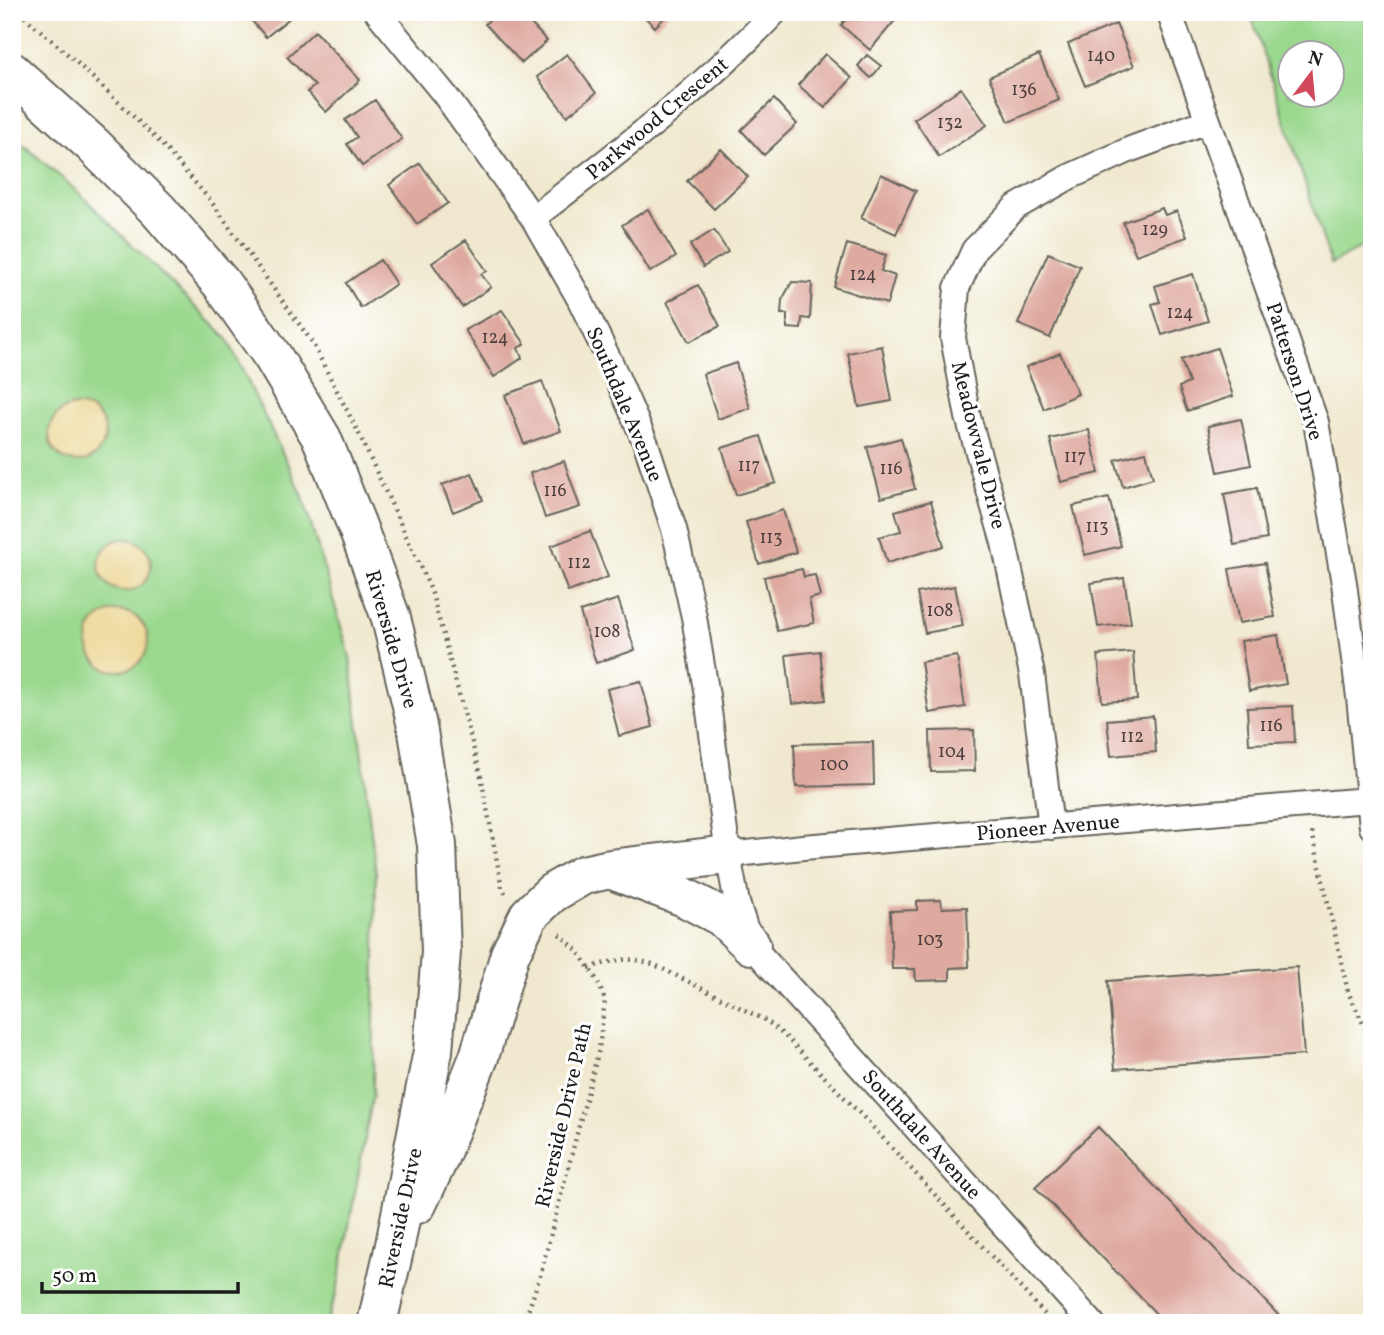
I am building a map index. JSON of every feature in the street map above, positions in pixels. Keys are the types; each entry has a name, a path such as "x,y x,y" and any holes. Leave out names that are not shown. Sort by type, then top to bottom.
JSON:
{"highway":[{"name":"Riverside Drive","path":"12,72 93,145 158,210 221,283 273,357 321,439 391,618 417,726 438,845 441,952 433,1051 377,1323"},
{"path":"394,1250 438,1160 479,1057 510,954 529,915 552,893 583,875 610,869 728,855"},
{"path":"610,869 682,896 722,917 751,945"}],"street":[{"name":"Southdale Avenue","path":"377,12 445,95 533,218 579,298 646,444 674,529 694,618 728,855 737,904 751,945 1092,1323"},
{"name":"Parkwood Crescent","path":"533,218 663,117 747,42 775,12"},
{"name":"Patterson Drive","path":"1170,12 1316,422 1359,698 1372,827"},
{"name":"Meadowvale Drive","path":"1051,827 1032,674 1003,542 968,417 953,338 957,288 974,250 1016,207 1069,177 1131,149 1207,121"},
{"name":"Pioneer Avenue","path":"728,855 1368,800"}],"path":[{"path":"1312,832 1348,992 1372,1042"},
{"name":"Riverside Drive Path","path":"524,1323 540,1276 599,1049 605,1000 597,980 577,950 553,928"},
{"path":"589,968 618,959 635,959 653,964 767,1021 785,1036 870,1124 1053,1323"}],"green space":[{"path":"1250,12 1372,12 1372,241 1331,264 1281,108 1346,108 1346,38 1276,38 1276,93"},
{"path":"12,135 78,192 227,338 302,494 350,657 376,873 373,1094 337,1292 326,1323 12,1323"}],"sand":[{"path":"71,406 83,406 93,410 101,418 105,434 101,450 93,458 83,462 71,462 61,458 53,450 49,440 49,428 53,418 61,410"},
{"path":"125,539 135,541 143,547 149,555 149,575 143,583 135,589 125,591 115,589 107,583 101,575 99,565 101,555 107,547 115,541"},
{"path":"118,611 139,620 148,641 139,662 118,671 97,662 88,641 97,620"}],"building":[{"path":"244,12 289,12 292,16 266,37"},
{"path":"497,12 520,12 547,41 522,63 485,24"},
{"path":"640,12 670,12 655,27"},
{"path":"852,12 892,12 898,17 870,50 841,25"},
{"path":"1116,24 1134,66 1085,86 1068,44"},
{"path":"315,31 360,80 326,112 307,92 315,86 287,57"},
{"path":"567,54 596,93 567,116 537,77"},
{"path":"825,54 852,78 825,108 798,85"},
{"path":"867,55 881,66 871,78 858,66"},
{"path":"1039,55 1059,100 1009,122 989,77"},
{"path":"961,88 987,125 939,157 914,119"},
{"path":"774,99 797,124 764,155 741,130"},
{"path":"375,100 402,139 362,166 347,144 357,137 345,120"},
{"path":"721,149 748,177 714,209 687,181"},
{"path":"420,163 448,203 417,224 389,185"},
{"path":"881,174 916,191 896,234 861,218"},
{"path":"1162,208 1165,215 1177,211 1187,237 1136,255 1123,222"},
{"path":"648,209 676,257 650,272 622,225"},
{"path":"714,230 728,252 703,267 690,245"},
{"path":"466,240 487,271 481,274 491,287 462,307 432,263"},
{"path":"847,244 886,255 881,271 895,276 887,304 834,287"},
{"path":"1048,253 1080,266 1050,338 1018,324"},
{"path":"380,260 396,284 361,308 346,283"},
{"path":"1193,274 1208,321 1162,335 1152,304 1160,302 1155,286"},
{"path":"792,282 812,283 810,319 802,318 801,329 787,328 787,314 781,314 782,300"},
{"path":"698,285 720,326 689,342 667,302"},
{"path":"502,310 525,344 518,348 522,358 494,377 465,330"},
{"path":"882,346 892,401 859,407 848,353"},
{"path":"1217,348 1233,396 1187,411 1179,387 1189,383 1181,360"},
{"path":"1060,353 1078,394 1044,409 1026,367"},
{"path":"736,363 750,408 718,419 703,374"},
{"path":"542,381 561,431 524,444 505,395"},
{"path":"1241,419 1251,465 1218,472 1208,426"},
{"path":"1089,430 1099,473 1061,482 1050,439"},
{"path":"761,436 776,483 736,495 722,448"},
{"path":"901,438 915,489 881,498 867,447"},
{"path":"1146,452 1153,478 1123,487 1115,460"},
{"path":"564,461 580,507 545,518 530,473"},
{"path":"472,473 483,500 453,512 442,485"},
{"path":"1257,488 1267,539 1234,545 1224,494"},
{"path":"1109,498 1121,546 1085,555 1073,506"},
{"path":"931,501 944,546 887,563 879,537 901,531 895,511"},
{"path":"783,510 796,552 759,564 746,522"},
{"path":"590,531 608,577 568,592 551,546"},
{"path":"1265,563 1275,617 1239,623 1229,569"},
{"path":"802,569 804,577 815,575 820,596 809,599 814,623 777,631 764,577"},
{"path":"1124,578 1131,623 1098,627 1091,583"},
{"path":"955,586 963,626 925,633 917,593"},
{"path":"618,599 635,650 596,663 580,612"},
{"path":"1278,635 1286,684 1249,691 1241,641"},
{"path":"820,651 826,700 792,704 786,655"},
{"path":"1133,652 1137,700 1102,702 1098,655"},
{"path":"957,656 965,707 929,713 921,662"},
{"path":"641,681 653,727 619,736 607,689"},
{"path":"1293,706 1295,742 1249,744 1247,708"},
{"path":"1153,716 1156,752 1111,756 1107,720"},
{"path":"974,730 975,771 931,772 930,731"},
{"path":"873,742 874,785 796,787 794,744"},
{"path":"941,900 942,908 967,907 969,967 950,968 950,980 916,981 915,969 892,969 890,911 917,910 917,901"},
{"path":"1297,967 1304,1055 1115,1069 1108,981"},
{"path":"1098,1127 1286,1323 1165,1323 1035,1187"}]}
